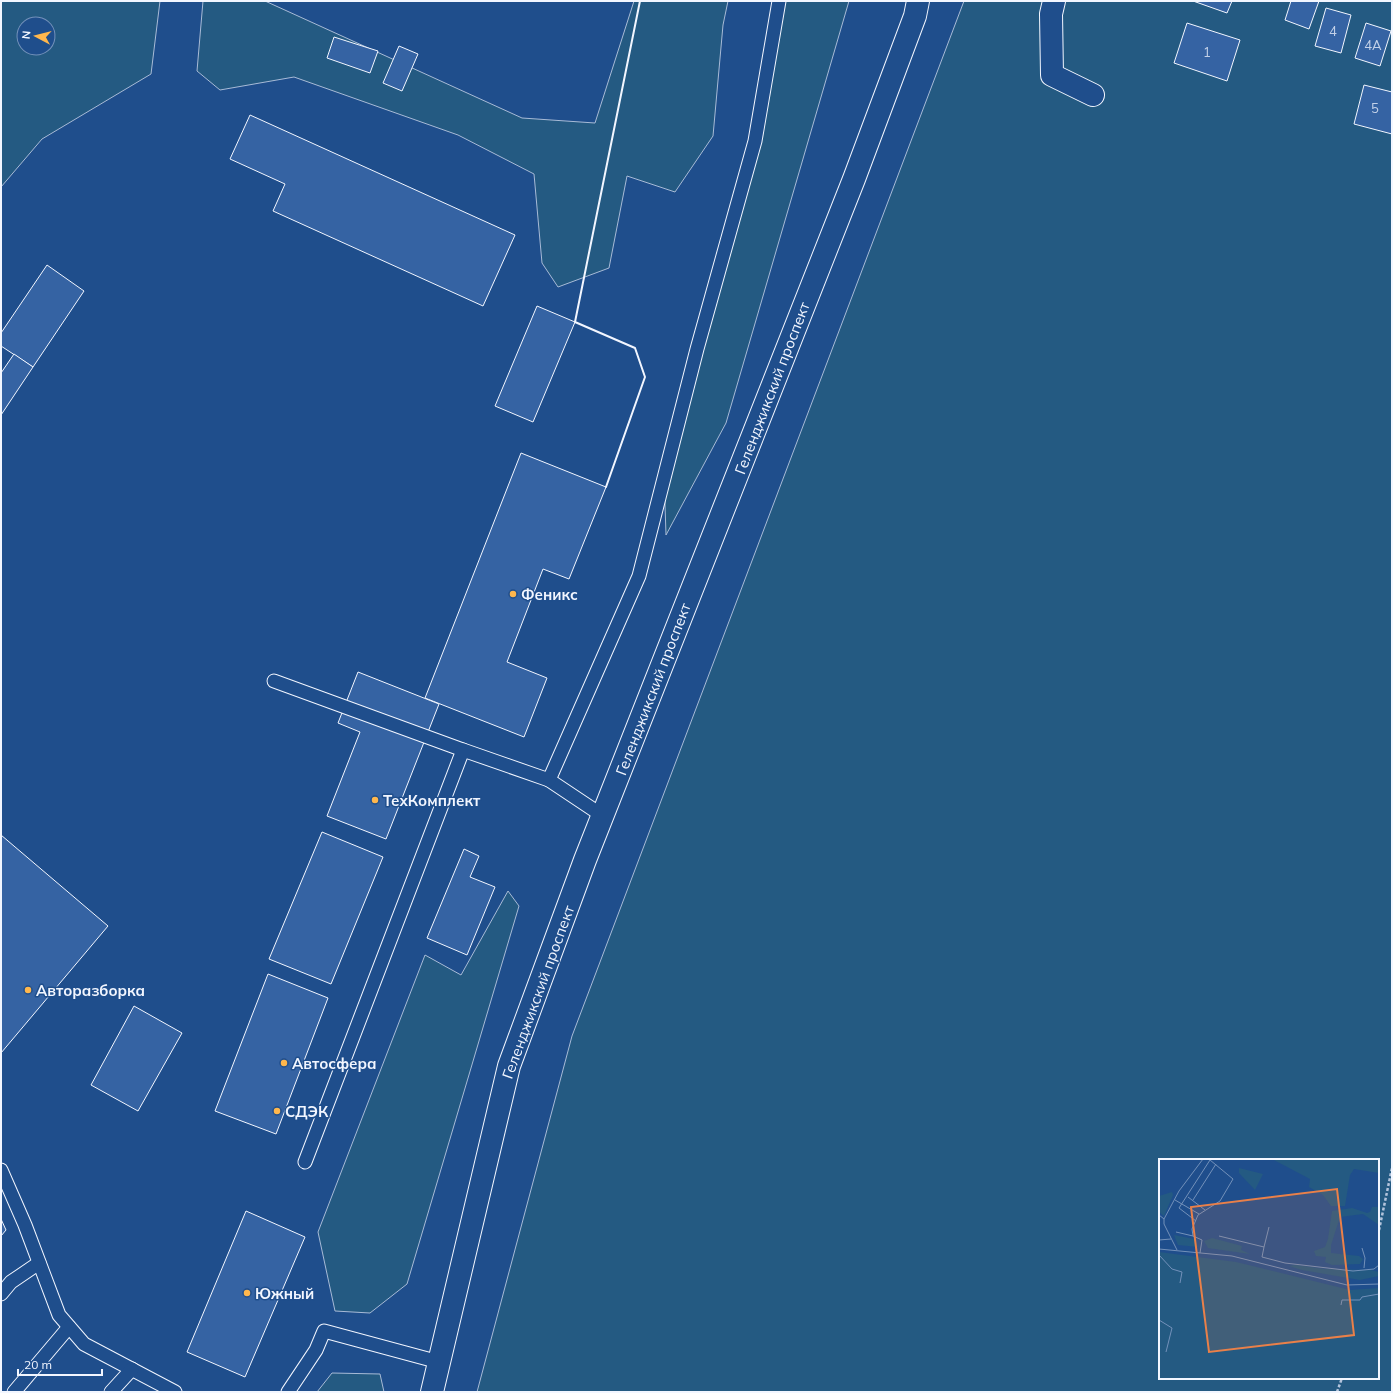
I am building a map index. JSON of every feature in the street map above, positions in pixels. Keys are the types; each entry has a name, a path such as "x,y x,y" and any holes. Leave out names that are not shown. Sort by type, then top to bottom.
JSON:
{"main road":[{"name":"Геленджикский проспект","path":"432,1392 509,1066 603,816 854,179 912,23 918,1"},
{"path":"1054,1 1051,14 1052,75 1093,95"}],"lane":[{"path":"549,780 639,576 696,349 755,141 779,1"},
{"path":"274,681 549,780 603,816"},
{"path":"306,1162 464,750"},
{"path":"1,1170 25,1225 59,1315 84,1344 176,1392"},
{"path":"1,1294 11,1282 39,1263"},
{"path":"14,1392 69,1327"},
{"path":"288,1392 316,1350 324,1330 440,1362"},
{"path":"111,1392 132,1369"}],"path":[{"path":"1379,1230 1392,1168"},
{"path":"1337,1392 1342,1379"}],"shaded area":[{"path":"1,1 160,1 151,74 42,139 1,187"},
{"path":"203,1 265,1 522,118 595,123 634,1 728,1 723,25 713,136 675,192 627,176 609,268 558,287 542,263 534,174 458,135 294,77 220,90 197,71"},
{"path":"778,1 849,1 726,423 666,535 664,474 738,207"},
{"path":"964,1 1392,1 1392,1392 477,1392 572,1036"},
{"path":"508,891 519,906 407,1284 370,1313 335,1311 318,1232 425,955 461,975"},
{"path":"332,1373 380,1374 384,1392 317,1392"}],"building":[{"path":"1193,1 1232,1 1227,13"},
{"path":"1291,1 1319,1 1309,29 1285,20"},
{"path":"1326,8 1351,15 1341,53 1315,46"},
{"path":"1187,23 1240,40 1227,81 1174,63"},
{"path":"1366,23 1391,31 1380,66 1355,58"},
{"path":"334,37 378,51 370,73 327,58"},
{"path":"399,46 418,54 402,91 383,83"},
{"path":"1364,85 1392,92 1392,134 1354,124"},
{"path":"250,115 515,235 483,306 273,211 285,184 230,159"},
{"path":"47,265 84,291 33,367 1,346 1,333"},
{"path":"537,306 575,322 533,422 495,406"},
{"path":"14,354 33,367 1,415 1,373"},
{"path":"521,453 606,487 569,579 543,569 507,662 547,678 524,737 425,698"},
{"path":"358,672 439,704 386,839 327,816 360,732 338,723"},
{"path":"322,832 383,857 331,984 269,959"},
{"name":"Авторазборка","path":"1,835 108,926 1,1053"},
{"path":"464,849 479,856 470,877 495,887 467,955 427,938"},
{"path":"268,974 328,998 276,1134 215,1111"},
{"path":"134,1006 182,1033 138,1111 91,1085"},
{"path":"246,1211 305,1237 245,1377 187,1352"},
{"path":"1,1219 6,1230 1,1236"}],"wall":[{"path":"606,487 645,377 635,348 575,322 640,1"}],"place":[{"name":"Феникс","path":"513,594"},
{"name":"ТехКомплект","path":"375,800"},
{"name":"Авторазборка","path":"28,990"},
{"name":"Автосфера","path":"284,1063"},
{"name":"СДЭК","path":"277,1111"},
{"name":"Южный","path":"247,1293"}]}
